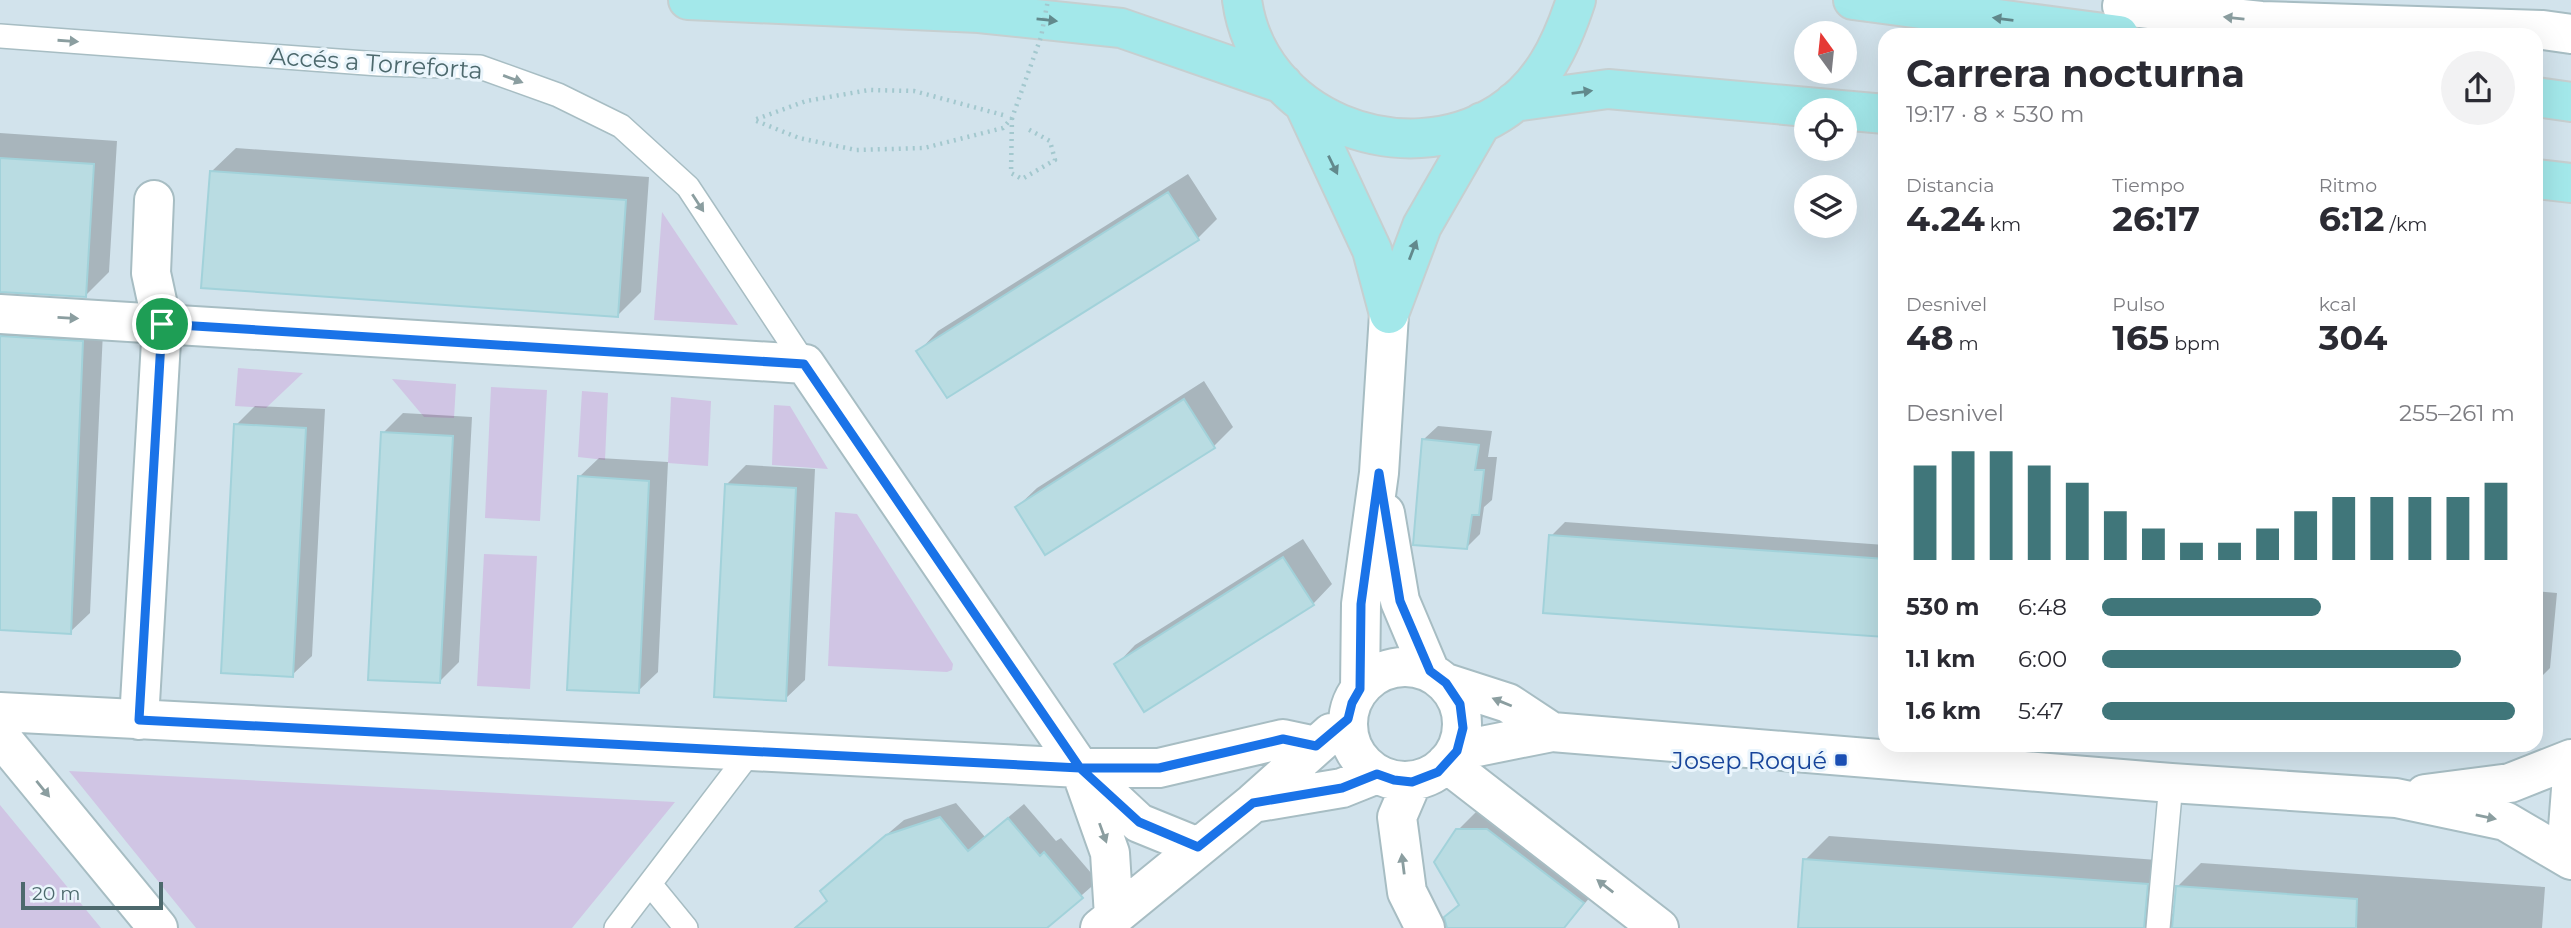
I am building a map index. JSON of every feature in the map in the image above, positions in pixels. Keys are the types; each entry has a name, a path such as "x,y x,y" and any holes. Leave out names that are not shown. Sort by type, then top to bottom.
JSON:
{"highway":[{"path":"688,0 979,13 1121,28 1293,94 1340,124 1359,132 1390,138 1422,139 1453,133 1482,122 1514,102 1543,73 1564,38 1576,0"},
{"path":"1242,0 1252,36 1266,62 1293,94 1372,250 1389,314"},
{"path":"1853,0 2111,24"},
{"path":"1514,102 1608,89 1878,113"},
{"path":"2543,98 2571,102"},
{"path":"1389,314 1422,226 1482,122"},
{"path":"2543,180 2571,183"}],"street":[{"path":"2111,24 2261,21 2480,28"},
{"path":"2543,30 2571,34"},
{"path":"139,720 162,324 151,274 154,200"},
{"path":"0,314 804,364"},
{"path":"1389,314 1379,473 1361,604 1350,740 1360,760 1394,778"},
{"name":"Accés a Torreforta","path":"804,364 1080,768"},
{"path":"1253,803 1438,772 1451,757 1463,728 1460,704 1438,677 1400,601 1379,473"},
{"path":"1107,922 1253,803 1316,746 1380,673 1405,667 1438,677 1507,703 1552,732"},
{"path":"0,712 1080,768 1159,768 1283,739 1316,746"},
{"path":"1451,757 1552,732 2171,783 2396,798 2505,821 2571,860"},
{"path":"0,736 158,928"},
{"path":"1451,757 1659,928"},
{"path":"2396,798 2510,783 2571,759"},
{"path":"1080,768 1139,822 1198,847"},
{"path":"1080,768 1110,853 1107,922"},
{"path":"1394,778 1407,892 1426,928"},
{"path":"2571,789 2568,828 2571,838"}],"lane":[{"name":"Accés a Torreforta","path":"0,36 379,64 480,67 558,95 621,125 688,187 804,364"},
{"path":"616,928 751,751"},
{"path":"2158,928 2171,783"},
{"path":"650,884 686,928"}],"path":[{"path":"1026,128 1050,141 1055,160 1022,179 1011,173 1012,118 1041,37 1048,0"},
{"path":"1003,115 915,91 869,90 806,100 754,120 799,138 856,150 924,148 1003,128 1012,118"}],"shaded area":[{"path":"0,0 2571,0 2571,928 0,928"},
{"path":"662,212 738,325 654,320"},
{"path":"238,368 303,373 266,408 235,406"},
{"path":"392,379 456,384 454,418 424,417"},
{"path":"491,387 547,390 540,521 485,518"},
{"path":"582,391 608,393 605,460 578,457"},
{"path":"671,397 711,401 708,466 668,463"},
{"path":"774,405 790,406 828,469 772,465"},
{"path":"835,512 857,514 953,664 952,670 947,672 828,666"},
{"path":"484,554 537,556 530,689 477,686"},
{"path":"69,771 675,802 572,928 196,928"},
{"path":"0,805 101,928 0,928"}],"building":[{"path":"0,158 94,164 86,297 0,292"},
{"path":"210,171 626,200 618,317 201,288"},
{"path":"1168,192 1199,240 947,398 916,351"},
{"path":"0,336 83,341 71,634 0,630"},
{"path":"1184,399 1215,448 1045,555 1015,507"},
{"path":"234,424 306,428 293,677 221,673"},
{"path":"381,432 453,436 440,683 368,680"},
{"path":"1422,439 1479,445 1475,470 1484,470 1479,515 1472,515 1467,549 1413,545"},
{"path":"578,476 649,481 639,693 567,690"},
{"path":"725,484 796,488 786,701 714,697"},
{"path":"1549,535 1878,558 1878,637 1543,613"},
{"path":"1283,557 1314,605 1144,712 1114,664"},
{"path":"940,817 968,851 1008,818 1040,856 1044,852 1083,898 1047,928 795,928 827,901 820,891 886,835"},
{"path":"1456,829 1487,829 1584,903 1564,928 1447,928 1444,917 1459,905 1434,862"},
{"path":"1803,859 2148,884 2144,928 1798,928"},
{"path":"2176,886 2357,899 2356,928 2172,928"}],"place":[{"name":"Josep Roqué","path":"1841,760"}],"route":[{"path":"162,324 139,720 1080,768 1139,822 1198,847 1253,803 1342,788 1377,774 1412,782 1438,772 1457,751 1463,728 1460,704 1446,683 1430,671 1400,601 1379,473 1361,604 1360,689 1352,703 1348,719 1316,746 1283,739 1159,768 1080,768 804,364 162,324"}]}
